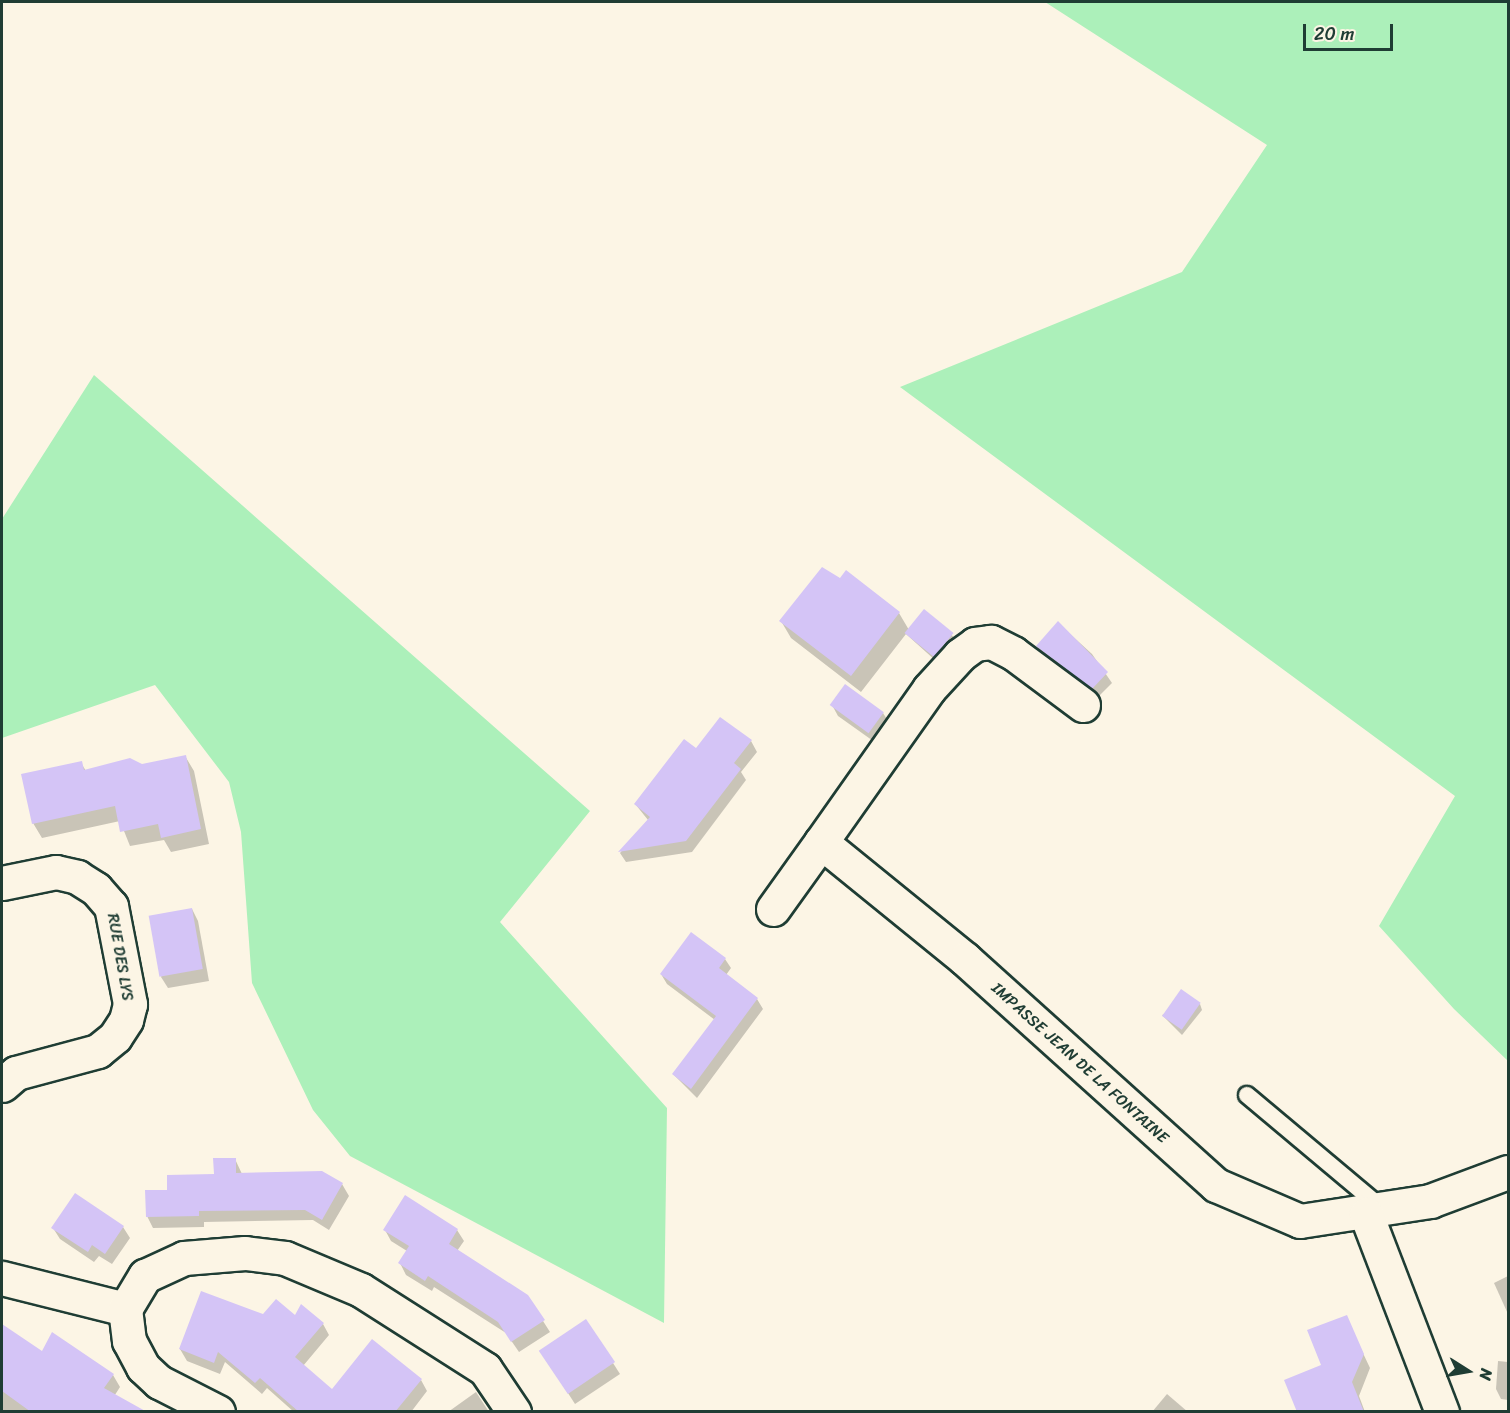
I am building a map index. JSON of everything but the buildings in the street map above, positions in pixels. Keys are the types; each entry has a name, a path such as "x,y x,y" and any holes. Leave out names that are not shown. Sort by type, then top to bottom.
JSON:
{"street":[{"path":"773,909 929,690 960,655 975,644 991,642 1013,654 1083,705"},
{"name":"IMPASSE JEAN DE LA FONTAINE","path":"821,842 965,959 1216,1185 1300,1221 1430,1201 1509,1172"},
{"name":"RUE DES LYS","path":"2,883 56,872 77,877 96,889 111,906 130,1004 126,1020 115,1037 98,1051 16,1073 2,1085"},
{"path":"1375,1211 1442,1412"},
{"path":"218,1412 159,1382 143,1367 129,1341 125,1309 145,1276 184,1258 245,1253 285,1258 361,1290 432,1333 485,1369 514,1412"},
{"path":"2,1278 125,1309"}],"lane":[{"path":"1247,1095 1375,1211"}],"green space":[{"path":"1045,2 1508,2 1508,1061 1454,1009 1379,926 1455,796 900,387 1182,272 1267,145"},
{"path":"94,375 590,811 500,922 667,1108 664,1323 350,1156 313,1110 252,983 241,832 229,782 155,685 2,738 2,519"}]}
